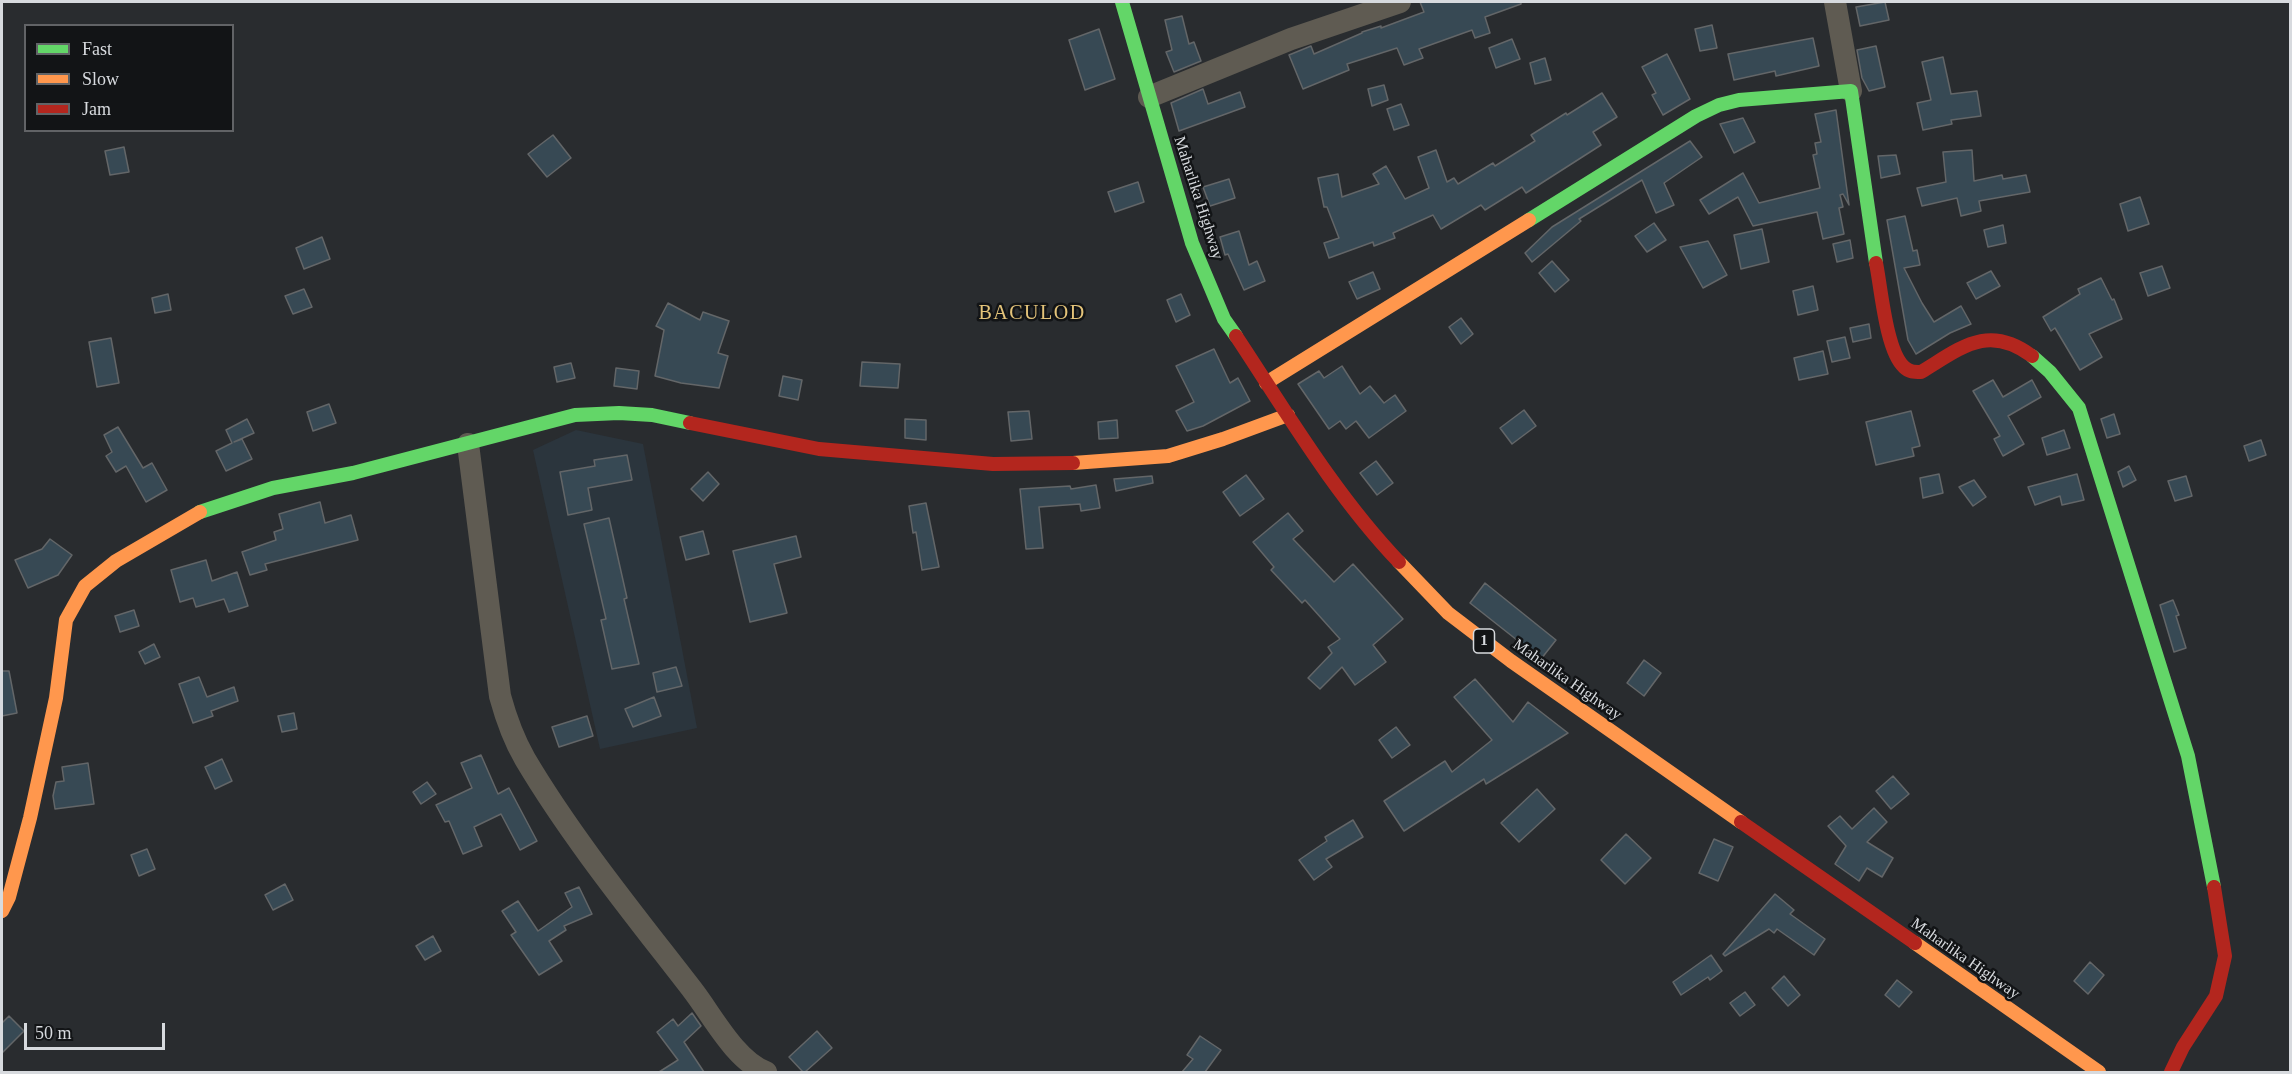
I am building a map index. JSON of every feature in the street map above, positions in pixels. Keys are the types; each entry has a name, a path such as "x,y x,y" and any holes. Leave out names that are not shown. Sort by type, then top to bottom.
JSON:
{"main road":[{"name":"Maharlika Highway","path":"1122,2 1192,243 1224,318 1328,475 1382,544 1448,613 1511,662 2099,1072"},
{"path":"1266,383 1696,116 1719,105 1739,100 1851,91 1871,234 1891,345 1898,362 1905,370 1913,373 1921,372 1981,339 1994,339 2009,343 2035,359 2065,387 2079,408 2188,756 2225,956 2216,996 2183,1047 2172,1072"},
{"path":"2,911 9,897 30,818 56,698 66,620 85,586 116,561 193,514 273,488 353,473 575,415 619,413 652,415 819,449 993,464 1094,463 1168,456 1288,415"}],"street":[{"path":"1149,97 1291,39 1400,2"},
{"path":"1835,2 1851,91"},
{"path":"468,444 500,696 513,734 525,759 583,845 647,932 729,1039 746,1059 766,1072"}],"shaded area":[{"path":"576,430 643,444 697,728 600,749 533,450"}],"building":[{"path":"1420,2 1521,2 1521,4 1485,17 1490,33 1475,38 1472,30 1419,49 1423,58 1404,65 1397,48 1347,64 1349,70 1303,89 1289,55 1311,46 1314,54 1362,32 1381,26 1381,28 1424,12"},
{"path":"1885,2 1889,20 1860,26 1856,7"},
{"path":"1182,16 1189,44 1194,42 1201,61 1174,72 1166,52 1172,50 1165,20"},
{"path":"1712,25 1717,48 1700,51 1695,29"},
{"path":"1099,29 1115,79 1085,90 1069,40"},
{"path":"1813,38 1819,66 1776,76 1775,71 1734,80 1728,54"},
{"path":"1512,39 1520,59 1496,68 1489,48"},
{"path":"1876,46 1885,87 1869,91 1862,78 1857,50"},
{"path":"1667,54 1690,99 1663,115 1652,95 1656,93 1642,67"},
{"path":"1943,57 1951,94 1977,91 1981,116 1951,120 1952,124 1923,130 1917,103 1931,100 1922,62"},
{"path":"1545,58 1551,80 1535,84 1530,63"},
{"path":"1384,85 1388,100 1372,106 1368,89"},
{"path":"1203,89 1208,104 1240,92 1245,107 1179,131 1171,103"},
{"path":"1602,93 1617,117 1593,132 1601,145 1526,193 1522,187 1485,210 1481,205 1441,229 1433,215 1393,233 1395,238 1374,246 1373,242 1329,258 1324,243 1339,238 1327,207 1324,207 1318,178 1338,174 1342,197 1379,184 1373,174 1386,166 1405,199 1429,188 1418,157 1436,150 1447,182 1454,178 1458,184 1493,163 1495,166 1535,141 1531,135"},
{"path":"1401,104 1409,125 1394,130 1387,109"},
{"path":"1836,110 1849,205 1843,194 1840,195 1843,207 1839,208 1844,234 1823,239 1817,212 1753,226 1738,197 1709,214 1700,200 1743,173 1759,203 1820,188 1813,155 1817,154 1815,143 1821,142 1815,114"},
{"path":"1743,118 1755,142 1734,153 1720,124"},
{"path":"553,135 571,158 547,177 528,154"},
{"path":"1690,141 1702,157 1664,183 1674,205 1656,213 1642,180 1579,219 1581,221 1532,262 1525,253 1552,227"},
{"path":"124,147 129,172 110,175 105,151"},
{"path":"1972,150 1974,181 2002,175 2003,179 2026,175 2030,192 1979,201 1981,211 1961,216 1957,198 1922,206 1917,188 1946,182 1943,152"},
{"path":"1896,155 1900,174 1881,178 1878,156"},
{"path":"1229,179 1235,198 1210,206 1203,187"},
{"path":"1138,182 1144,202 1115,212 1108,192"},
{"path":"2140,197 2149,224 2128,231 2120,204"},
{"path":"1905,216 1913,251 1917,250 1920,265 1904,268 1922,303 1934,322 1961,306 1971,324 1950,333 1916,354 1908,340 1887,220"},
{"path":"1654,223 1666,240 1647,252 1635,236"},
{"path":"2003,225 2006,243 1988,247 1984,230"},
{"path":"1762,229 1769,262 1741,269 1734,235"},
{"path":"1239,231 1249,265 1257,261 1265,281 1244,290 1228,254 1225,255 1220,237"},
{"path":"322,237 330,259 304,269 296,248"},
{"path":"1850,240 1853,258 1837,262 1833,244"},
{"path":"1708,241 1727,275 1703,288 1680,247"},
{"path":"1552,261 1569,280 1555,292 1539,273"},
{"path":"2162,266 2170,288 2148,296 2140,273"},
{"path":"1991,271 2000,286 1976,299 1967,283"},
{"path":"1373,272 1380,289 1357,299 1349,282"},
{"path":"2101,278 2112,300 2114,299 2122,319 2089,334 2102,357 2080,370 2055,328 2051,331 2043,317 2080,294 2078,289"},
{"path":"1813,286 1818,310 1798,315 1793,291"},
{"path":"304,289 312,307 293,314 285,296"},
{"path":"168,294 171,310 155,313 152,298"},
{"path":"1181,294 1190,315 1176,322 1167,300"},
{"path":"668,303 700,320 703,312 729,321 718,353 728,356 719,388 681,383 655,376 664,330 656,326"},
{"path":"1461,318 1473,334 1461,344 1449,327"},
{"path":"1869,324 1871,338 1853,342 1850,328"},
{"path":"1845,337 1850,358 1832,362 1827,341"},
{"path":"111,338 119,383 97,387 89,342"},
{"path":"1214,349 1230,383 1238,378 1250,401 1203,426 1187,431 1176,411 1194,402 1176,366"},
{"path":"1823,351 1828,374 1799,380 1794,358"},
{"path":"862,362 900,364 898,388 860,386"},
{"path":"571,363 575,378 557,382 554,367"},
{"path":"1342,366 1360,394 1370,386 1384,403 1395,395 1406,411 1369,438 1356,421 1346,429 1340,421 1329,429 1298,384 1319,371 1324,378"},
{"path":"616,368 639,371 637,389 614,386"},
{"path":"783,376 802,380 798,400 779,396"},
{"path":"1993,380 2003,397 2032,380 2041,397 2008,416 2024,444 2003,456 1994,439 2000,436 1973,391"},
{"path":"329,404 336,423 313,431 307,412"},
{"path":"1524,410 1536,426 1512,444 1500,428"},
{"path":"1029,411 1032,439 1011,441 1008,412"},
{"path":"1911,411 1920,446 1912,448 1914,456 1876,465 1866,422"},
{"path":"2114,414 2120,434 2107,438 2101,419"},
{"path":"247,419 254,433 234,442 242,439 252,459 226,471 216,451 232,443 226,430"},
{"path":"905,419 926,420 926,440 905,438"},
{"path":"1117,420 1118,438 1099,439 1098,422"},
{"path":"118,427 143,468 152,463 167,490 146,502 126,466 116,472 106,456 112,452 104,435"},
{"path":"2064,430 2070,448 2047,455 2042,438"},
{"path":"2261,440 2266,455 2249,461 2244,446"},
{"path":"627,455 632,480 588,488 592,510 568,515 560,472 595,466 594,460"},
{"path":"1376,461 1393,483 1377,495 1360,473"},
{"path":"2129,466 2136,480 2123,487 2118,472"},
{"path":"708,472 719,484 703,501 691,489"},
{"path":"1939,474 1943,493 1923,498 1920,478"},
{"path":"2077,474 2084,500 2062,505 2060,496 2035,505 2028,487"},
{"path":"1246,475 1264,499 1240,516 1223,492"},
{"path":"1152,476 1153,483 1116,491 1114,479"},
{"path":"2186,476 2192,496 2175,501 2168,481"},
{"path":"1974,480 1986,497 1973,506 1959,487"},
{"path":"1096,485 1100,508 1081,511 1080,504 1039,507 1043,548 1026,549 1020,489 1070,486 1071,489"},
{"path":"320,502 325,523 351,515 358,540 265,564 267,570 250,575 242,552 276,540 274,532 283,529 279,514"},
{"path":"926,503 939,567 922,570 909,506"},
{"path":"1288,513 1303,531 1293,539 1334,582 1353,564 1403,619 1373,645 1386,662 1355,685 1342,667 1320,689 1308,678 1332,653 1328,647 1340,639 1305,600 1302,603 1271,570 1274,567 1253,542"},
{"path":"609,518 639,664 612,669 601,620 606,619 584,524"},
{"path":"703,531 709,554 686,560 680,537"},
{"path":"796,536 801,557 774,564 787,613 750,622 733,551"},
{"path":"50,539 72,555 58,575 28,588 15,560 42,549"},
{"path":"206,560 212,581 237,572 248,606 229,612 224,599 196,607 193,598 180,602 171,570"},
{"path":"1485,583 1556,640 1541,659 1470,603"},
{"path":"2173,600 2179,615 2176,616 2186,648 2174,652 2160,605"},
{"path":"134,610 139,626 120,632 115,616"},
{"path":"154,644 160,657 145,664 139,652"},
{"path":"1644,660 1661,673 1644,696 1627,683"},
{"path":"676,667 682,686 657,692 653,673"},
{"path":"2,671 9,671 17,713 2,716"},
{"path":"199,677 207,697 234,687 238,701 211,711 213,716 193,723 179,684"},
{"path":"1475,679 1513,722 1528,702 1568,733 1486,784 1484,779 1404,831 1384,801 1445,761 1452,772 1492,740 1454,697"},
{"path":"654,697 661,716 633,727 625,709"},
{"path":"294,713 297,729 282,732 278,716"},
{"path":"587,716 593,736 559,747 552,727"},
{"path":"1396,727 1410,745 1392,758 1379,740"},
{"path":"481,755 498,794 509,788 537,841 520,850 501,814 474,827 482,846 463,854 449,821 445,822 436,805 472,788 461,763"},
{"path":"222,759 232,781 215,789 205,767"},
{"path":"88,763 94,804 55,809 53,796 56,782 64,781 62,767"},
{"path":"1893,776 1909,794 1891,809 1876,791"},
{"path":"427,782 436,794 421,804 413,792"},
{"path":"1537,789 1555,809 1519,842 1501,823"},
{"path":"1874,808 1887,822 1867,842 1893,858 1882,877 1867,868 1859,881 1835,864 1846,846 1828,826 1840,816 1852,829"},
{"path":"1353,820 1363,837 1326,859 1332,867 1314,880 1299,860 1327,841 1325,837"},
{"path":"1626,834 1651,858 1625,884 1601,860"},
{"path":"1714,839 1733,847 1718,881 1699,873"},
{"path":"147,849 155,869 139,876 131,855"},
{"path":"285,884 293,900 273,910 265,895"},
{"path":"579,887 592,914 564,926 566,930 549,941 562,961 539,975 511,935 516,932 502,911 518,901 538,931 572,907 565,893"},
{"path":"1775,894 1794,910 1790,914 1825,939 1814,955 1777,929 1774,933 1769,929 1725,956 1723,954"},
{"path":"433,936 441,951 425,960 416,946"},
{"path":"1711,955 1722,971 1710,980 1708,977 1681,995 1673,982"},
{"path":"2090,962 2104,975 2088,994 2074,981"},
{"path":"1784,976 1800,995 1788,1006 1772,988"},
{"path":"1897,980 1912,992 1899,1007 1885,995"},
{"path":"1745,992 1755,1005 1740,1016 1730,1003"},
{"path":"692,1013 701,1026 684,1042 704,1072 659,1072 678,1060 657,1032 673,1019 678,1026"},
{"path":"9,1016 24,1031 2,1053 2,1023"},
{"path":"817,1031 832,1048 803,1072 789,1057"},
{"path":"1200,1036 1221,1050 1205,1072 1182,1072 1193,1059 1187,1055"}],"traffic: fast":[{"path":"1122,2 1192,243 1224,319 1236,336"},
{"path":"1529,220 1696,116 1719,105 1739,100 1851,91 1876,263"},
{"path":"2032,356 2050,372 2079,408 2188,756 2214,887"},
{"path":"200,512 273,488 353,473 575,415 619,413 652,415 690,423"}],"traffic: slow":[{"path":"1266,383 1529,220"},
{"path":"1073,463 1168,456 1288,415"},
{"path":"2,911 9,897 30,818 56,698 66,620 85,586 116,561 200,512"},
{"path":"1399,562 1448,613 1511,661 1741,822"},
{"path":"1915,943 2099,1072"}],"traffic: jam":[{"path":"1876,263 1882,302 1893,347 1898,359 1908,370 1921,372 1962,348 1988,340 2002,341 2016,346 2032,356"},
{"path":"1236,336 1333,481 1399,562"},
{"path":"690,423 819,449 993,464 1073,463"},
{"path":"1741,822 1915,943"},
{"path":"2171,1072 2183,1047 2216,996 2225,956 2214,887"}],"district":[{"name":"BACULOD","path":"1032,314"}]}
